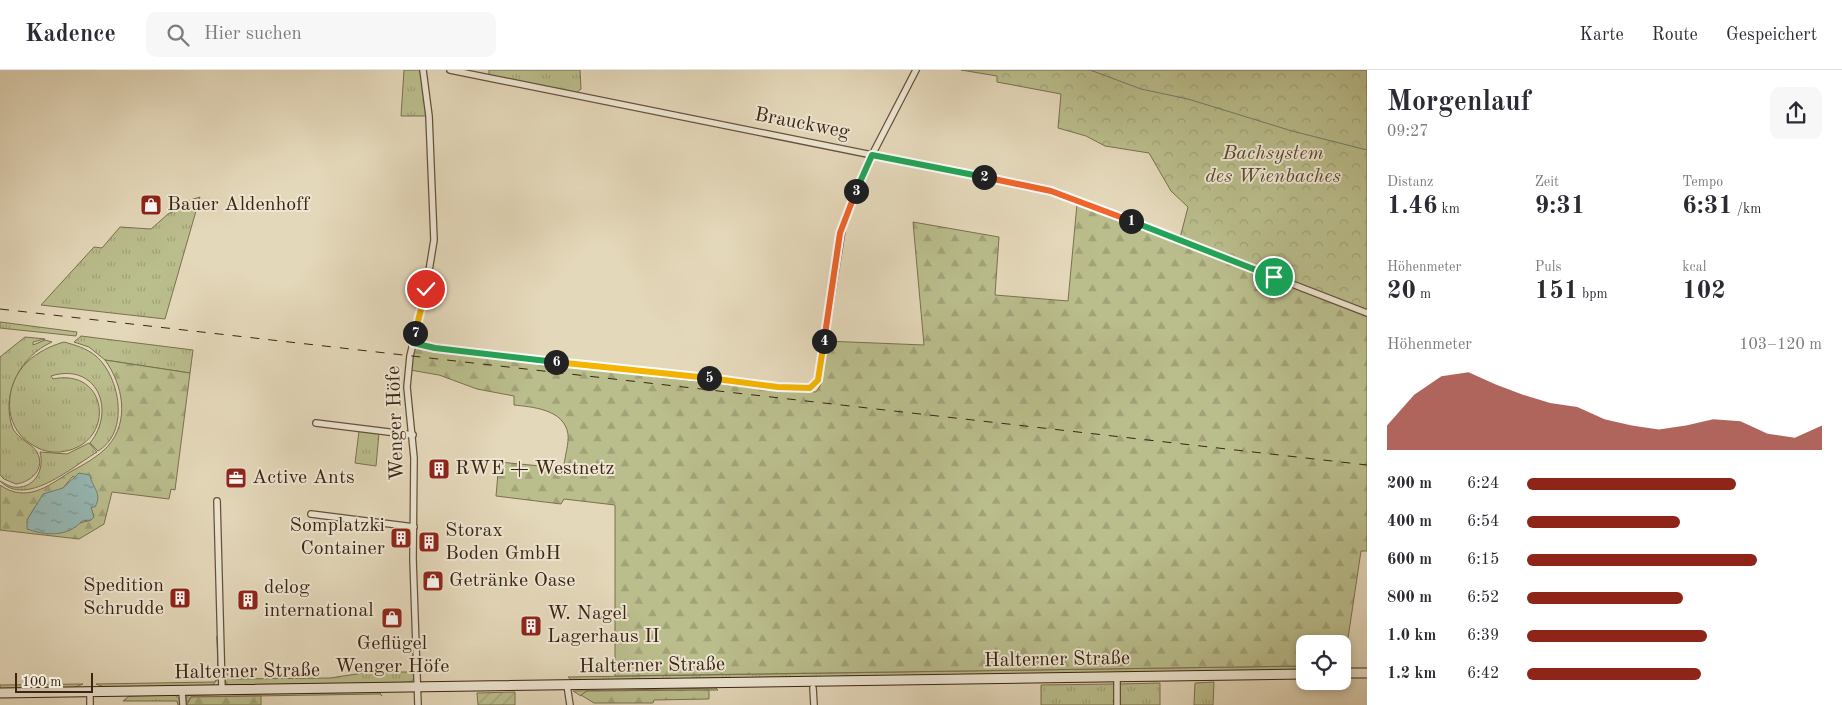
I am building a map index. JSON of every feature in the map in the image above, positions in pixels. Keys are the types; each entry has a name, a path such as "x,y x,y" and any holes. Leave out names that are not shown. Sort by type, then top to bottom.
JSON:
{"main road":[{"path":"1351,673 1367,673"},
{"name":"Halterner Straße","path":"0,693 1296,674"}],"street":[{"name":"Wenger Höfe","path":"418,705 416,687 413,435 407,387 413,343 426,289 434,240 428,116 423,70"},
{"name":"Brauckweg","path":"450,70 1051,191 1367,313"},
{"path":"413,343 435,348 551,362 778,387 810,388 818,380 840,233 872,155 916,70"},
{"path":"316,423 413,435"},
{"path":"217,501 222,690"},
{"path":"311,514 414,527"},
{"path":"1117,677 1117,705"},
{"path":"567,685 570,705"},
{"path":"813,688 814,705"},
{"path":"182,691 182,705"},
{"path":"90,692 90,705"}],"green space":[{"path":"404,70 421,70 426,116 401,116"},
{"path":"489,70 580,70 581,89 576,93 489,75"},
{"name":"Bachsystem des Wienbaches","path":"961,70 1367,70 1367,310 1180,238 1188,207 1171,191 1149,153 1105,146 1086,136 1058,128 1061,94 997,82 997,76"},
{"path":"200,197 165,319 41,305 94,247 102,248 120,227 151,229 168,214 185,206 187,201"},
{"path":"1077,204 1367,316 1367,551 1361,551 1348,635 1296,635 1296,666 615,676 615,505 564,499 561,504 496,496 499,462 561,468 564,465 568,438 565,426 554,414 538,408 514,405 514,396 477,389 439,375 410,370 415,346 816,392 820,386 825,341 924,345 913,222 999,237 995,295 1068,301"},
{"path":"0,322 77,332 76,336 0,328"},
{"path":"81,336 193,350 190,373 105,360 89,347 74,342"},
{"path":"25,337 45,339 33,342 33,345 45,340 52,342 41,348 22,367 11,390 9,403 13,429 37,452 40,464 36,474 27,481 16,484 4,479 0,475 0,357"},
{"path":"64,342 84,349 96,356 104,365 116,390 118,418 115,431 108,442 98,451 90,443 98,430 102,416 101,403 97,392 90,382 80,376 67,373 51,376 53,379 72,378 86,384 95,395 99,409 98,423 91,436 78,447 60,452 38,448 22,436 15,427 11,416 11,393 19,371 35,355 49,347"},
{"path":"105,360 190,373 175,490 171,489 169,499 112,492 104,524 79,539 0,530 0,485 19,493 36,491 85,464 104,450 115,436 119,426 122,403 116,380","holes":["73,476 91,506 91,511 94,515 91,520 80,523 27,520 35,507 63,488"]},
{"path":"359,431 379,433 376,466 355,463"},
{"path":"89,443 97,452 62,475 36,488 23,490 11,488 0,481 13,487 27,485 32,482 39,472 41,465 40,452 67,454"},
{"path":"217,636 219,678 212,686 104,687 96,684 214,682 218,678"},
{"path":"1296,666 1296,670 572,680 568,677"},
{"path":"226,667 227,674 231,679 330,678 370,672 411,672 412,667 414,679 410,682 396,683 228,685 224,679 223,668"},
{"path":"1214,682 1213,705 1194,705 1195,683"},
{"path":"1160,683 1160,705 1120,705 1120,684"},
{"path":"83,684 73,688 0,689 0,685"},
{"path":"1113,684 1115,686 1115,705 1041,705 1041,685"},
{"path":"716,688 718,690 587,691 581,696 573,691"},
{"path":"709,690 709,699 654,700 653,703 594,703 581,695 587,691"},
{"path":"379,692 382,696 380,694 191,697 185,705 187,696 191,695"},
{"path":"515,692 515,705 478,705 477,693"},
{"path":"175,695 180,699 180,705 178,705 177,701 123,701 129,696"},
{"path":"261,696 261,705 187,705 191,697"}],"water":[{"path":"79,473 90,475 97,494 98,498 95,507 91,507 94,517 91,520 82,521 70,530 56,534 27,529 27,520 43,494 63,488"}],"waterway":[{"path":"1090,70 1141,89 1188,99 1292,131 1367,150"}],"railway":[{"path":"0,309 1367,465"}],"place":[{"name":"Bauer Aldenhoff","path":"151,205"},
{"name":"RWE + Westnetz","path":"439,469"},
{"name":"Active Ants","path":"236,478"},
{"name":"Somplatzki Container","path":"401,538"},
{"name":"Storax Boden GmbH","path":"429,542"},
{"name":"Getränke Oase","path":"433,581"},
{"name":"Spedition Schrudde","path":"180,598"},
{"name":"delog international","path":"248,600"},
{"name":"Geflügel Wenger Höfe","path":"392,618"},
{"name":"W. Nagel Lagerhaus II","path":"531,626"}],"route":[{"path":"426,289 413,343 435,348 551,362 805,390 814,386 818,380 840,233 872,155 1051,191 1274,277"}]}
